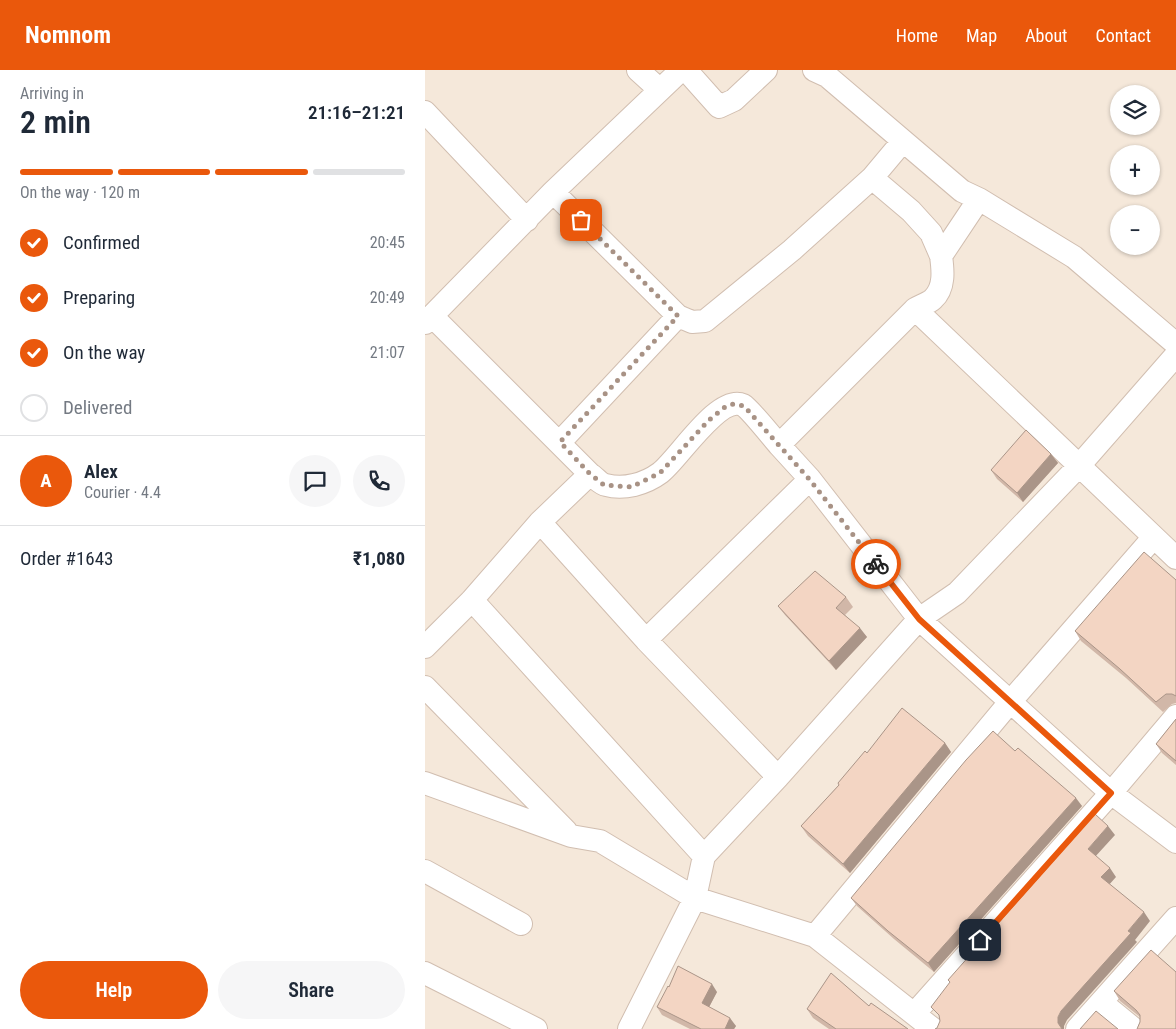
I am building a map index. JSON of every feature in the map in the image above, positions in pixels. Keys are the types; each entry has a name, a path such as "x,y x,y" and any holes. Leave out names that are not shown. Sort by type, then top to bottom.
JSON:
{"street":[{"path":"637,70 660,90"},
{"path":"681,70 553,192 527,220 430,310 590,474 604,485 631,487 660,473 709,420 725,407 733,404 744,406 810,480 919,619 1111,793 1176,842"},
{"path":"686,70 719,107 735,100 765,70"},
{"path":"826,72 962,191 1074,257 1176,344"},
{"path":"425,112 527,220"},
{"path":"553,192 678,316 692,322 705,321 792,250 872,178 903,140"},
{"path":"779,445 915,309 933,300 940,288 943,275 941,256 931,233 872,178"},
{"path":"941,256 979,200"},
{"path":"815,936 1010,702 1167,544 1078,467 915,309"},
{"path":"560,442 678,316"},
{"path":"629,1029 695,898 704,856 919,619 957,593 1078,467 1176,355"},
{"path":"427,642 471,600 540,522 590,474"},
{"path":"647,640 810,480"},
{"path":"540,522 647,640 777,777"},
{"path":"471,600 704,856"},
{"path":"425,688 571,836"},
{"path":"914,1014 1111,793 1176,716"},
{"path":"425,782 571,836 600,841 695,898 815,936 933,1029"},
{"path":"425,871 521,924"},
{"path":"1077,1029 1176,918"},
{"path":"425,973 536,1029"},
{"path":"1101,1002 1134,1029"}],"shaded area":[{"path":"425,70 1176,70 1176,1029 425,1029"}],"building":[{"path":"1026,430 1051,454 1017,493 991,470"},
{"path":"1144,552 1176,580 1176,696 1166,694 1156,702 1075,631"},
{"path":"815,571 846,597 836,608 860,628 829,661 778,606"},
{"path":"902,708 945,743 843,864 801,826 839,785 838,783 865,751 867,753"},
{"path":"1176,719 1176,761 1156,744"},
{"path":"993,731 1015,751 1018,748 1076,798 928,963 851,898 966,760"},
{"path":"1095,814 1108,826 1088,849 1110,868 1101,877 1144,912 1128,931 1131,933 1061,1011 1058,1023 1062,1029 935,1029 940,1021 939,1015 931,1007 950,982 948,980"},
{"path":"1151,950 1176,972 1176,1029 1137,1029 1140,1015 1114,991"},
{"path":"678,966 712,984 702,1003 730,1018 725,1029 701,1029 657,1007 669,987"},
{"path":"831,973 869,1006 871,1003 908,1029 836,1029 807,1009"},
{"path":"1096,1011 1118,1029 1080,1029"}],"way so far":[{"path":"581,220 678,316 560,442 590,474 604,485 631,487 660,473 709,420 725,407 733,404 744,406 810,480 876,564"}],"route":[{"path":"876,564 919,619 1111,793 980,940"}]}
